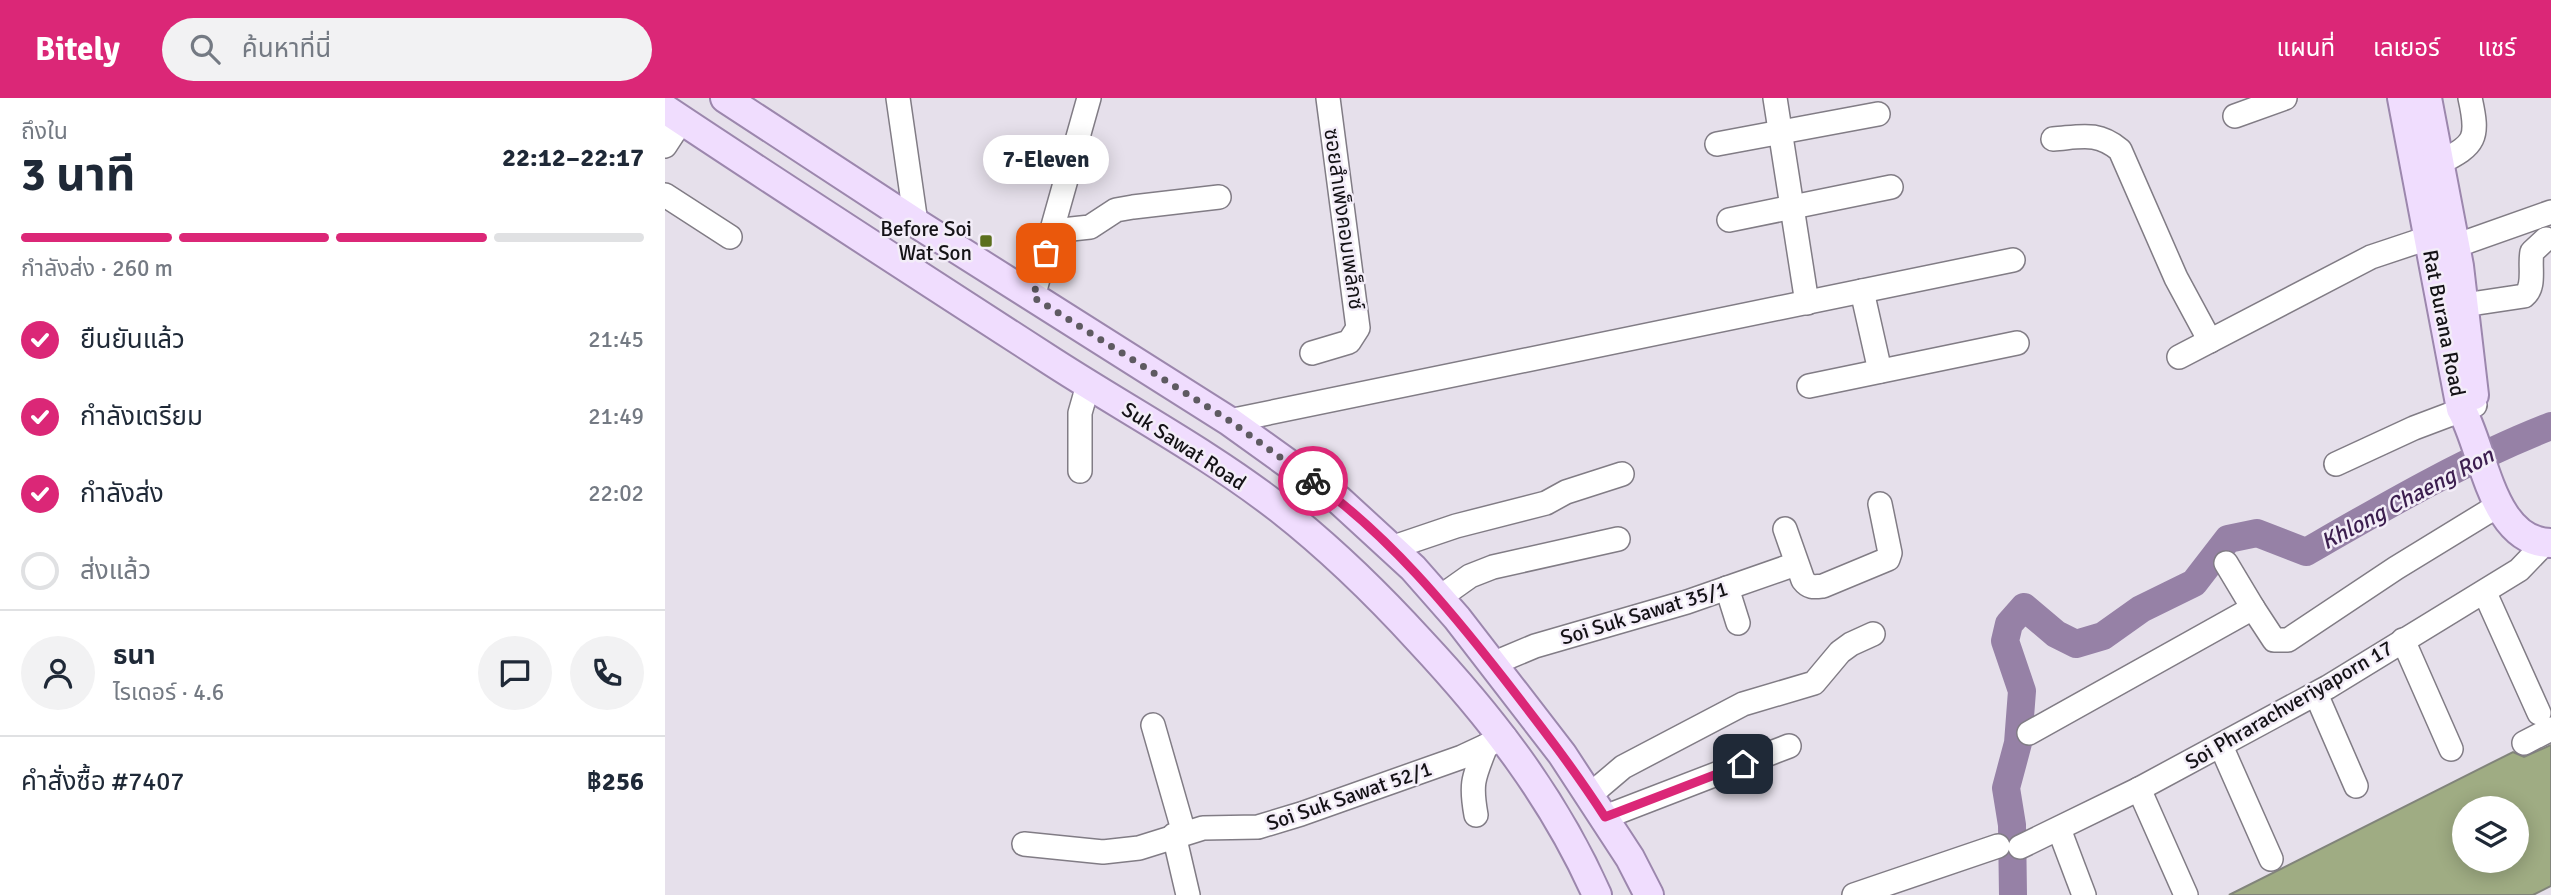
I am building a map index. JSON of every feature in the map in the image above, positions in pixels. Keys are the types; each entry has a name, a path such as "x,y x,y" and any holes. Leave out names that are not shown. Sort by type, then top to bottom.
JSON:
{"main road":[{"name":"Suk Sawat Road","path":"725,98 756,106 916,223 1230,421 1339,500 1391,548 1439,598 1563,754 1649,895"},
{"name":"Rat Burana Road","path":"2402,98 2444,256 2469,413"},
{"name":"Rat Burana Road","path":"2427,98 2439,163 2444,256 2464,305 2469,413"},
{"name":"Suk Sawat Road","path":"673,114 1012,336 1200,454 1279,508 1319,541 1390,608 1474,698 1495,741 1548,799 1579,855 1597,895"},
{"path":"1012,336 1033,297"},
{"path":"2469,413 2494,496 2522,534 2548,543"}],"street":[{"path":"898,98 916,223"},
{"path":"1033,297 1090,98"},
{"name":"ซอยสำเพ็งคอมเพล็กซ์","path":"1312,353 1349,342 1358,328 1328,98"},
{"path":"1775,98 1807,303"},
{"path":"2235,116 2285,98"},
{"path":"2439,163 2462,152 2475,137 2476,122 2470,98"},
{"path":"665,146 673,114"},
{"path":"1717,144 1878,114"},
{"path":"2053,139 2094,136 2109,141 2120,150 2176,278 2210,341"},
{"path":"1729,220 1891,187"},
{"path":"665,195 730,237"},
{"path":"1053,231 1090,227 1116,210 1219,197"},
{"path":"2179,357 2371,257 2444,256 2551,212"},
{"path":"2464,305 2524,296 2530,292 2532,251 2546,239"},
{"path":"1230,421 2013,260"},
{"path":"1862,291 1881,371"},
{"path":"1809,386 2017,343"},
{"path":"1080,471 1080,413 1088,385"},
{"path":"2336,464 2469,413"},
{"path":"1391,548 1456,526 1546,503 1566,492 1622,474"},
{"path":"2226,563 2274,640 2288,640 2406,562 2494,496"},
{"path":"1785,529 1803,580 1807,586 1814,587 1885,562 1890,553 1880,504"},
{"path":"1439,598 1470,576 1493,567 1618,539"},
{"name":"Soi Phrarachveriyaporn 17","path":"1854,895 2059,829 2139,789 2316,694 2485,593 2519,570 2548,543"},
{"name":"Soi Suk Sawat 35/1","path":"1492,664 1535,646 1727,588 1796,564"},
{"path":"1727,588 1738,623"},
{"path":"2485,593 2545,721 2524,743"},
{"path":"2029,733 2253,608"},
{"path":"1597,806 1623,767 1743,704 1814,683 1840,652 1873,634"},
{"path":"2403,640 2451,749"},
{"path":"2316,694 2356,786"},
{"path":"1153,725 1179,834 1188,895"},
{"path":"1476,815 1473,778 1495,741"},
{"name":"Soi Suk Sawat 52/1","path":"1024,844 1103,852 1139,848 1179,834 1214,827 1242,828 1269,824 1388,784 1495,741"},
{"path":"1597,806 1789,746"},
{"path":"2221,746 2271,859"},
{"path":"2139,789 2186,895"},
{"path":"2059,829 2084,895"}],"building":[{"path":"2551,745 2551,886 2533,895 2229,895 2513,752 2524,757"}],"waterway":[{"name":"Khlong Chaeng Ron","path":"2013,895 2012,825 2006,788 2018,743 2022,691 2005,641 2009,624 2024,607 2056,634 2076,644 2103,636 2141,609 2194,583 2228,539 2257,533 2306,552 2457,468 2551,426"}],"way so far":[{"path":"1046,253 1033,297 1230,421 1313,481"}],"place":[{"name":"Before Soi Wat Son","path":"986,241"},
{"name":"7-Eleven","path":"1046,253"}],"route":[{"path":"1313,481 1339,500 1413,568 1457,618 1563,754 1605,817 1743,764"}]}
